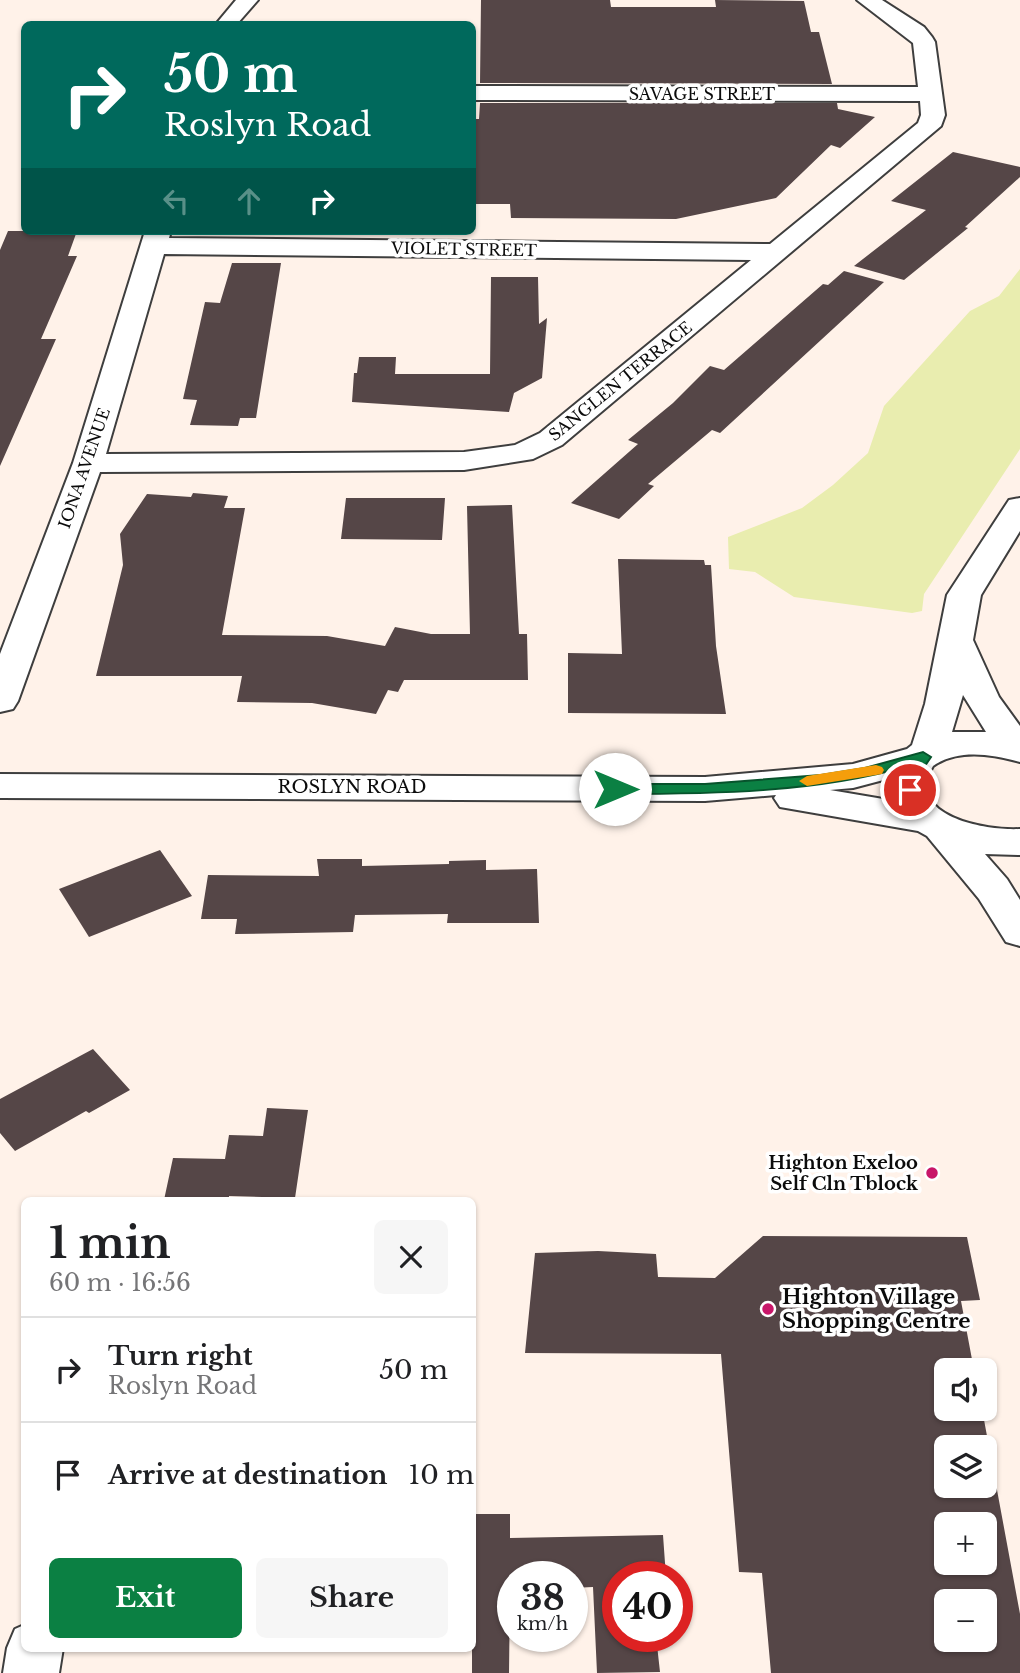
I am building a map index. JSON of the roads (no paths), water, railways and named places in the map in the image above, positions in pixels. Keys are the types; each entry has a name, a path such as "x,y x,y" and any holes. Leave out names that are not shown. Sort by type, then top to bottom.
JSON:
{"street":[{"path":"229,21 247,0"},
{"name":"SANGLEN TERRACE","path":"88,463 464,461 522,453 551,439 929,125 933,115 924,42 916,32 868,0"},
{"name":"SAVAGE STREET","path":"476,93 931,94"},
{"name":"VIOLET STREET","path":"155,239 775,252"},
{"name":"IONA AVENUE","path":"0,701 88,463 155,239"},
{"path":"1020,507 970,583 962,603 943,704 926,755 913,769 909,783 916,806 981,872 1020,932"},
{"path":"955,639 988,710 1020,748"},
{"name":"ROSLYN ROAD","path":"0,786 705,789 853,776 968,741 1020,748"},
{"name":"ROSLYN ROAD","path":"705,789 850,805 934,822 958,836 982,842 1020,842"},
{"path":"31,1673 34,1652"}],"place":[{"name":"Highton Exeloo Self Cln Tblock","path":"932,1173"},
{"name":"Highton Village Shopping Centre","path":"768,1309"}]}
